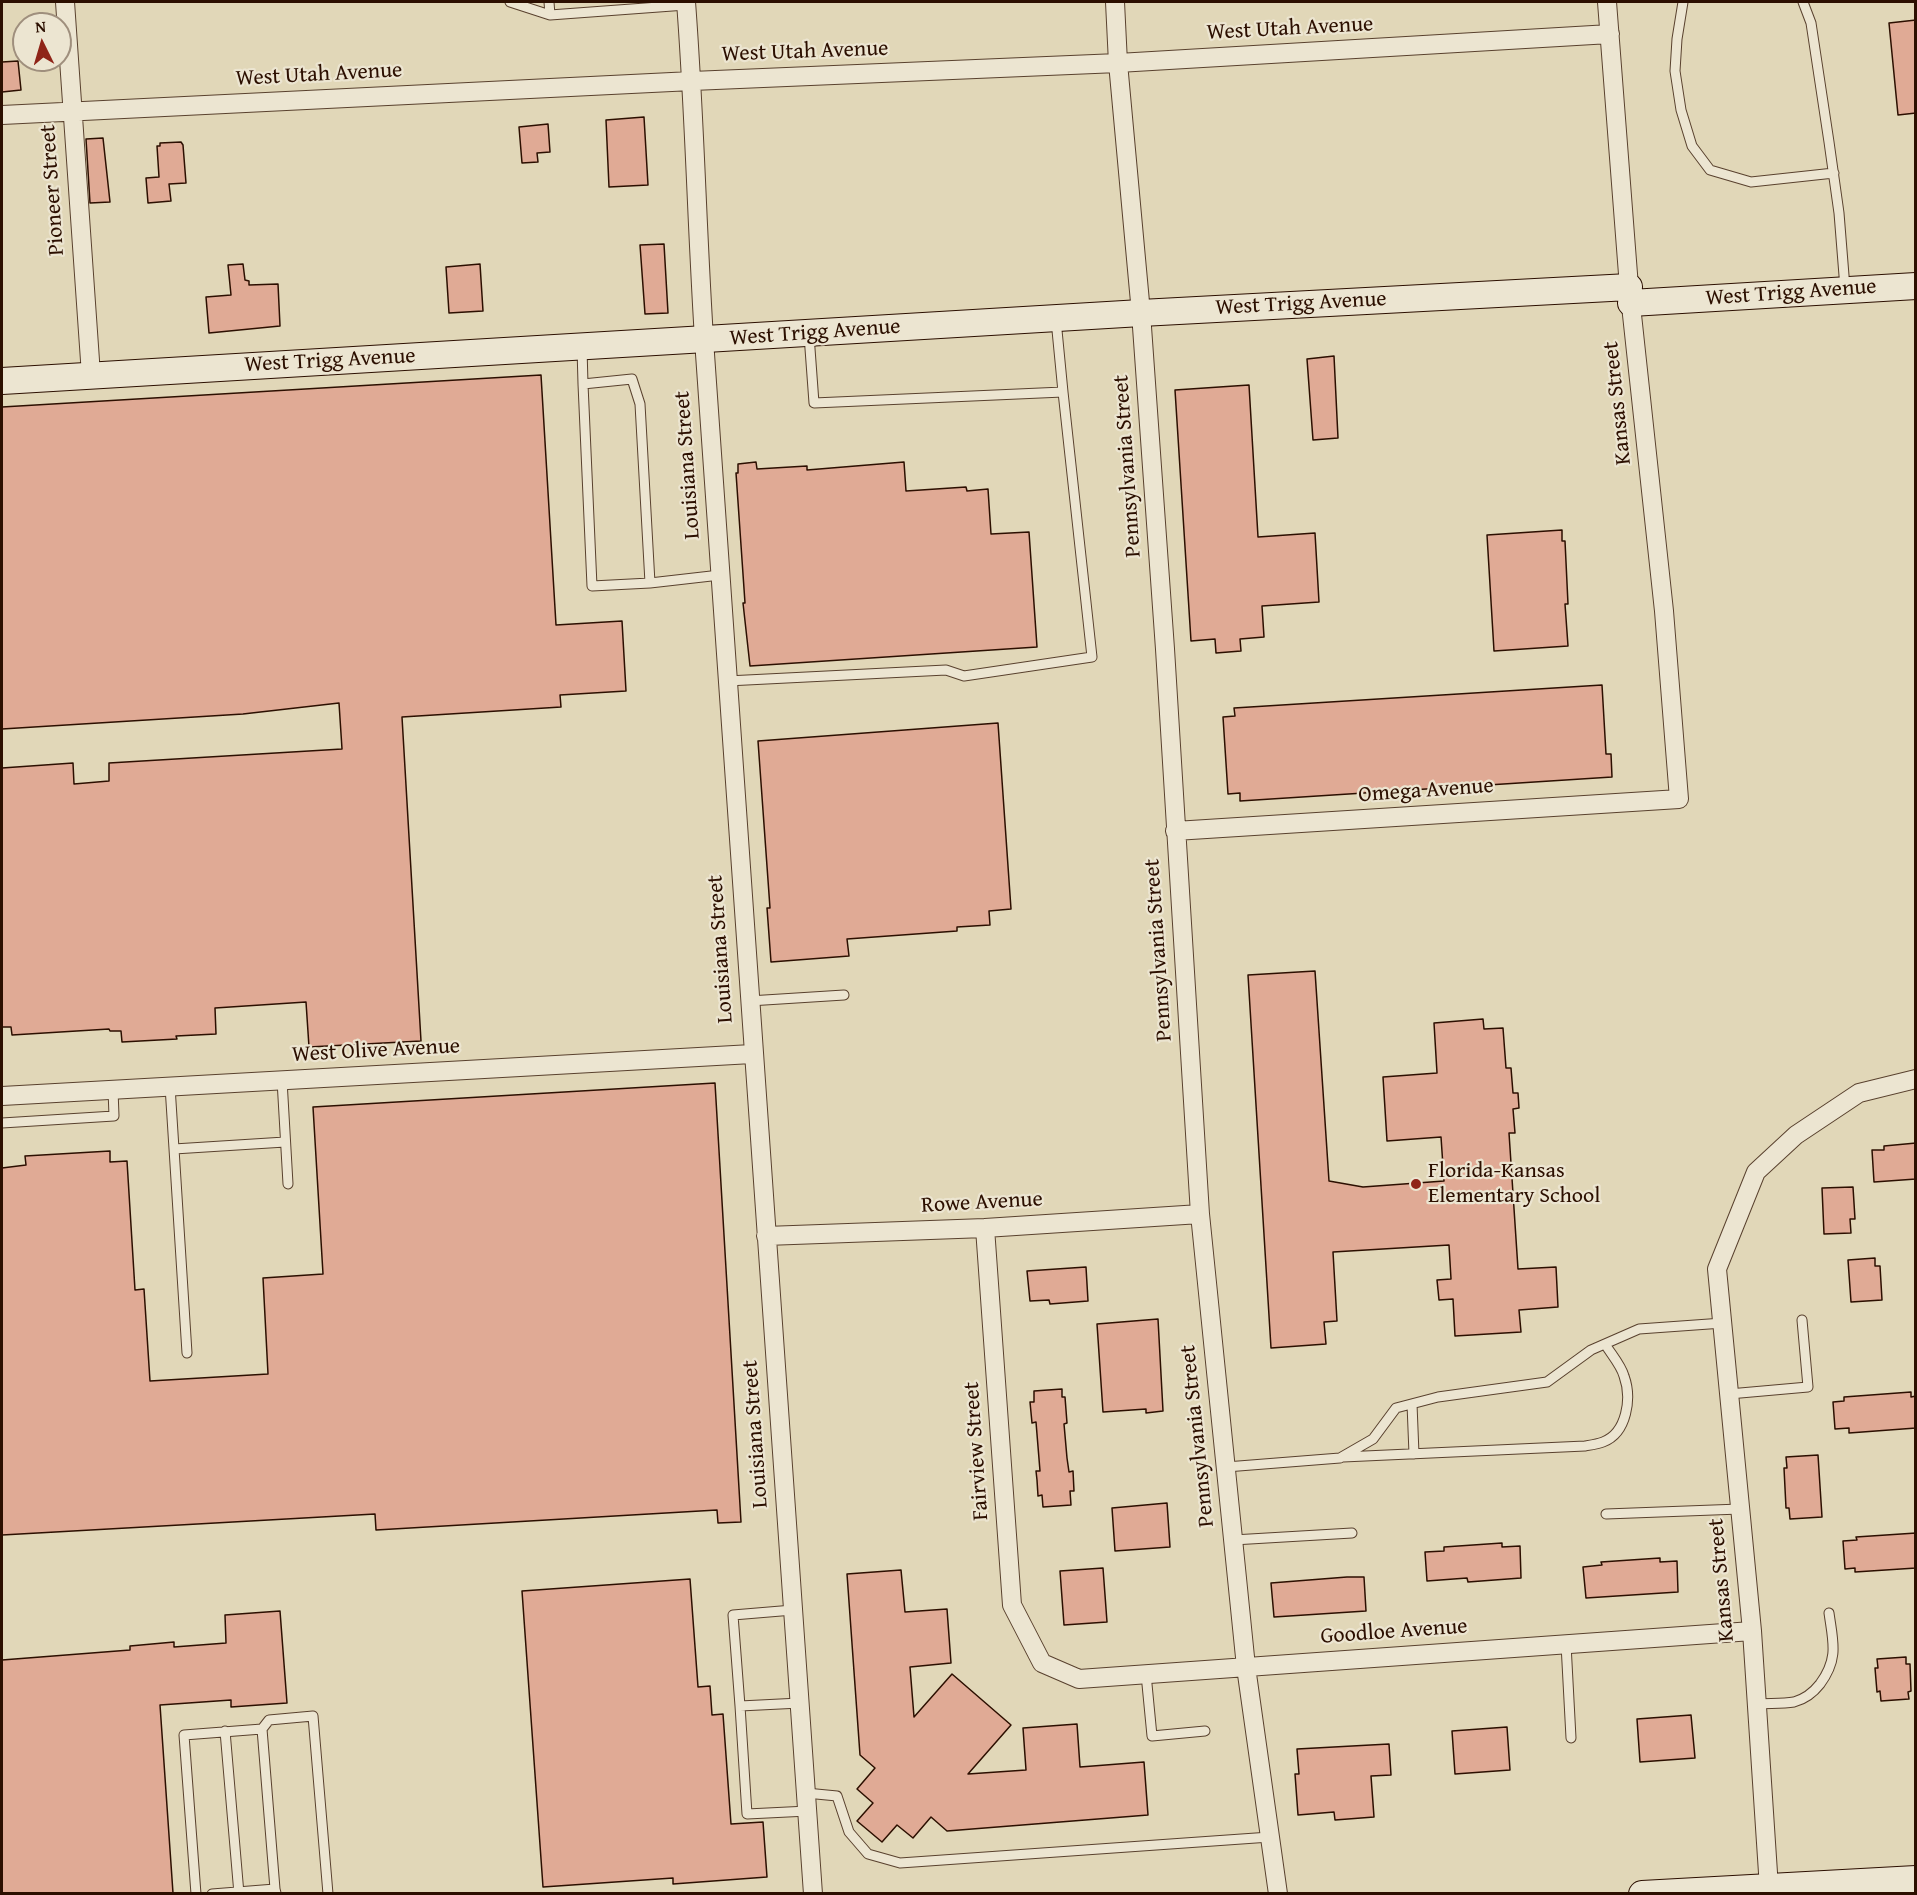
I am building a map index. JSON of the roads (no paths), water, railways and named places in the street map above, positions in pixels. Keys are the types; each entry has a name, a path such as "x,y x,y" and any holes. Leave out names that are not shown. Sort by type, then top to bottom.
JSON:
{"street":[{"name":"Pioneer Street","path":"65,2 91,375"},
{"name":"Pennsylvania Street","path":"1115,2 1118,63 1141,313 1165,649 1200,1214 1245,1667 1278,1893"},
{"name":"Kansas Street","path":"1607,2 1630,295 1664,611 1679,799"},
{"name":"Louisiana Street","path":"686,3 692,81 704,340 752,1054 813,1893"},
{"name":"West Utah Avenue","path":"2,115 692,81 1118,63 1610,34"},
{"name":"West Trigg Avenue","path":"2,381 1141,313 1916,286"},
{"name":"Omega Avenue","path":"1175,831 1679,799"},
{"name":"West Olive Avenue","path":"2,1096 752,1054"},
{"name":"Kansas Street","path":"1769,1888 1752,1631 1717,1269 1756,1173 1796,1135 1859,1093 1916,1079"},
{"name":"Rowe Avenue","path":"766,1236 985,1228 1200,1214"},
{"name":"Fairview Street","path":"985,1228 1012,1605 1042,1663"},
{"name":"Goodloe Avenue","path":"1042,1663 1079,1679 1752,1631"},
{"path":"1642,1893 1916,1879"}],"lane":[{"path":"510,2 550,15 686,3"},
{"path":"549,2 550,15"},
{"path":"1683,2 1675,71 1681,110 1692,146 1710,170 1751,182 1834,173"},
{"path":"1803,2 1811,23 1834,173 1846,290"},
{"path":"727,681 946,670 964,676 1092,657 1062,392 1056,318"},
{"path":"808,333 814,404 1062,392"},
{"path":"582,347 592,586 650,584 720,575"},
{"path":"584,384 632,380 640,404 650,584"},
{"path":"749,1001 843,995"},
{"path":"282,1080 288,1184"},
{"path":"170,1086 187,1353"},
{"path":"2,1123 114,1116 113,1090"},
{"path":"174,1149 285,1142"},
{"path":"1729,1394 1808,1387 1802,1320"},
{"path":"1340,1458 1373,1439 1396,1408 1438,1397 1547,1382 1591,1350 1640,1329 1723,1323"},
{"path":"1226,1467 1340,1458 1585,1446 1605,1442 1618,1432 1625,1416 1627,1397 1624,1376 1605,1344"},
{"path":"1412,1404 1414,1454"},
{"path":"1606,1514 1740,1509"},
{"path":"1233,1540 1352,1533"},
{"path":"793,1610 733,1615 747,1814 837,1796 849,1832 868,1854 900,1863 1270,1837"},
{"path":"1756,1704 1793,1702 1815,1692 1833,1661 1834,1646 1828,1613"},
{"path":"1566,1644 1571,1738"},
{"path":"1146,1674 1152,1736 1205,1731"},
{"path":"740,1706 800,1703"},
{"path":"212,1893 276,1891 262,1729 269,1720 313,1716 328,1893"},
{"path":"196,1893 184,1735 262,1729"},
{"path":"225,1731 239,1893"}],"place":[{"name":"Florida-Kansas Elementary School","path":"1416,1184"}]}
